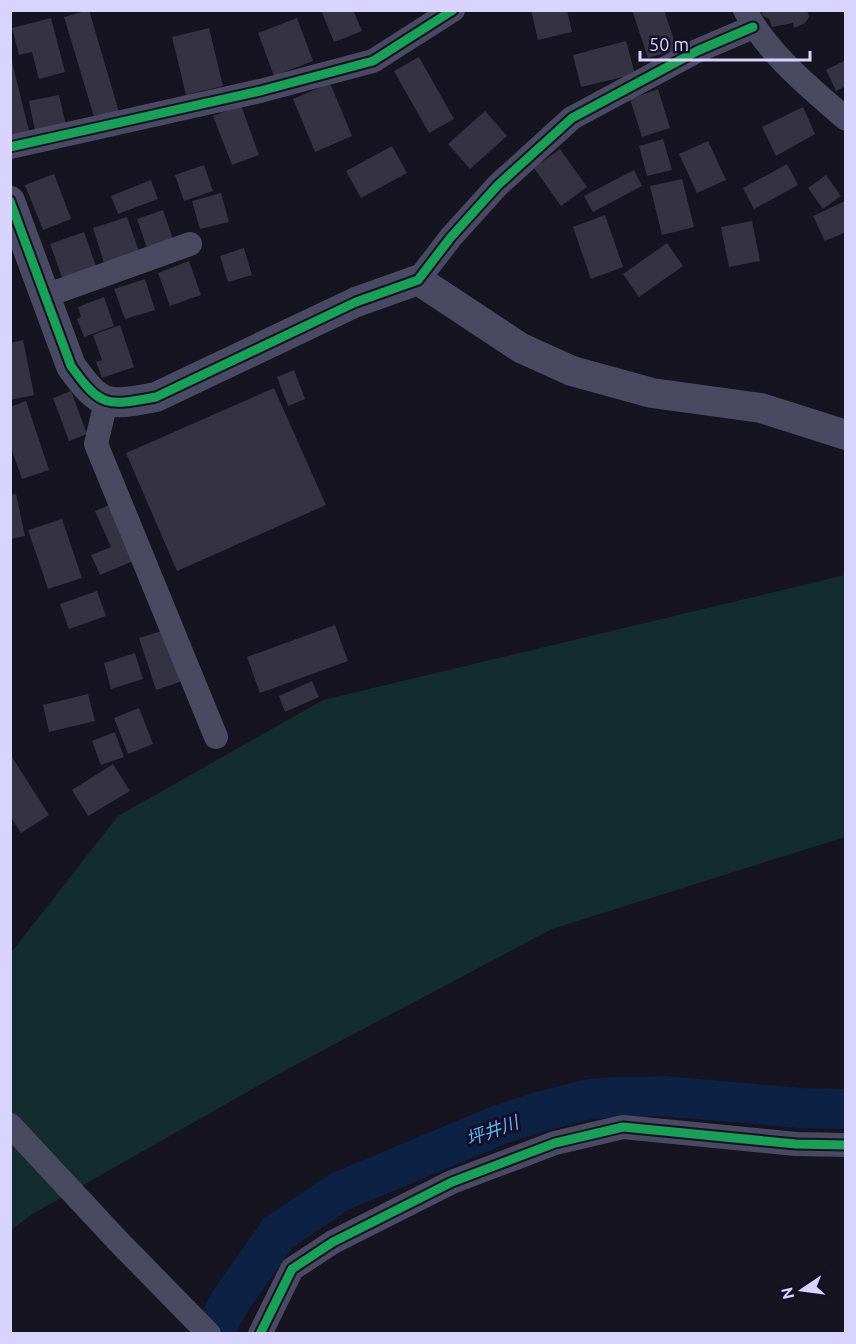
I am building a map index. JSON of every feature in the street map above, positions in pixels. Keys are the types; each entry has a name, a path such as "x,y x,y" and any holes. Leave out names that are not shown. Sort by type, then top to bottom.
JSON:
{"street":[{"path":"10,147 260,91 373,61 422,18 453,10"},
{"path":"10,201 71,366 86,387 106,402 128,402 156,397 356,302 418,280 451,237 498,185 572,117 697,51 749,19 803,81 846,119"},
{"path":"45,296 190,244"},
{"path":"418,280 521,348 572,371 652,393 761,408 846,435"},
{"path":"106,402 96,444 216,737"},
{"path":"10,1125 118,1241 206,1330"},
{"path":"260,1334 292,1269 333,1242 452,1182 555,1143 623,1127 796,1144 846,1145"}],"green space":[{"path":"845,575 845,837 552,929 284,1071 34,1213 11,1230 10,954 118,816 323,700"}],"building":[{"path":"89,10 119,112 95,120 64,17"},
{"path":"321,10 353,10 362,31 334,42"},
{"path":"531,10 567,10 572,32 538,40"},
{"path":"632,10 664,10 677,49 648,58"},
{"path":"760,10 807,10 809,17 805,23 794,28 793,23 772,27 769,19 763,16"},
{"path":"51,18 65,72 39,79 32,52 19,55 12,28"},
{"path":"297,18 313,61 274,76 258,33"},
{"path":"209,28 223,86 186,95 172,37"},
{"path":"626,41 635,74 581,87 573,55"},
{"path":"10,54 31,139 10,144"},
{"path":"419,57 454,119 429,133 394,71"},
{"path":"846,60 846,86 836,91 826,70"},
{"path":"330,83 352,136 315,152 293,99"},
{"path":"658,89 670,128 642,137 630,99"},
{"path":"59,95 67,130 36,136 29,101"},
{"path":"241,105 259,155 232,165 213,116"},
{"path":"803,107 815,134 776,156 762,127"},
{"path":"485,111 507,136 470,169 448,144"},
{"path":"663,139 672,170 647,176 639,146"},
{"path":"708,141 726,180 697,193 679,154"},
{"path":"392,146 407,173 361,198 346,171"},
{"path":"560,149 587,187 561,206 534,168"},
{"path":"787,164 798,185 754,209 743,188"},
{"path":"204,165 213,191 184,201 175,175"},
{"path":"634,170 642,186 593,212 584,196"},
{"path":"54,174 71,219 43,230 25,185"},
{"path":"826,175 841,196 823,209 808,188"},
{"path":"682,179 694,227 662,235 650,186"},
{"path":"151,180 158,199 118,214 111,196"},
{"path":"221,193 229,222 200,229 192,201"},
{"path":"845,201 846,232 825,241 813,216"},
{"path":"163,210 174,242 148,251 137,219"},
{"path":"605,215 623,267 591,279 573,227"},
{"path":"127,217 140,254 105,266 93,228"},
{"path":"752,221 760,261 729,267 721,227"},
{"path":"84,232 97,269 63,280 50,244"},
{"path":"667,243 683,266 639,297 623,274"},
{"path":"244,248 252,275 228,282 220,256"},
{"path":"189,261 201,295 170,306 158,273"},
{"path":"145,279 155,310 125,319 114,289"},
{"path":"104,297 114,326 84,337 77,319 81,317 78,307"},
{"path":"120,325 134,367 102,378 96,362 102,360 93,335"},
{"path":"23,340 34,395 10,400 10,343"},
{"path":"294,370 305,399 288,406 277,377"},
{"path":"274,388 326,505 177,571 126,453"},
{"path":"71,391 87,434 69,441 53,398"},
{"path":"26,401 49,470 22,479 10,445 10,407"},
{"path":"16,494 25,536 10,539 10,495"},
{"path":"114,503 138,559 100,575 91,555 111,547 95,511"},
{"path":"62,519 82,578 48,589 28,530"},
{"path":"97,591 106,616 69,629 60,604"},
{"path":"335,625 348,661 260,693 247,657"},
{"path":"168,629 185,680 156,690 139,638"},
{"path":"135,653 143,679 111,689 104,663"},
{"path":"312,681 319,697 285,712 279,696"},
{"path":"88,694 95,721 49,732 43,705"},
{"path":"139,708 153,744 128,754 114,718"},
{"path":"115,732 124,757 101,765 92,741"},
{"path":"10,754 49,815 21,833 10,816"},
{"path":"113,764 130,791 88,816 72,790"}],"waterway":[{"name":"坪井川","path":"213,1334 229,1303 278,1233 339,1192 499,1125 590,1099 619,1097 664,1096 800,1108 846,1109"}],"cycle path":[{"path":"10,147 260,91 373,61 453,10"},
{"path":"10,201 71,366 81,380 98,397 106,401 126,402 156,397 356,302 418,280 451,237 498,185 572,118 697,51 753,27"},
{"path":"260,1334 292,1269 333,1242 452,1182 555,1143 623,1127 796,1144 846,1145"}]}
